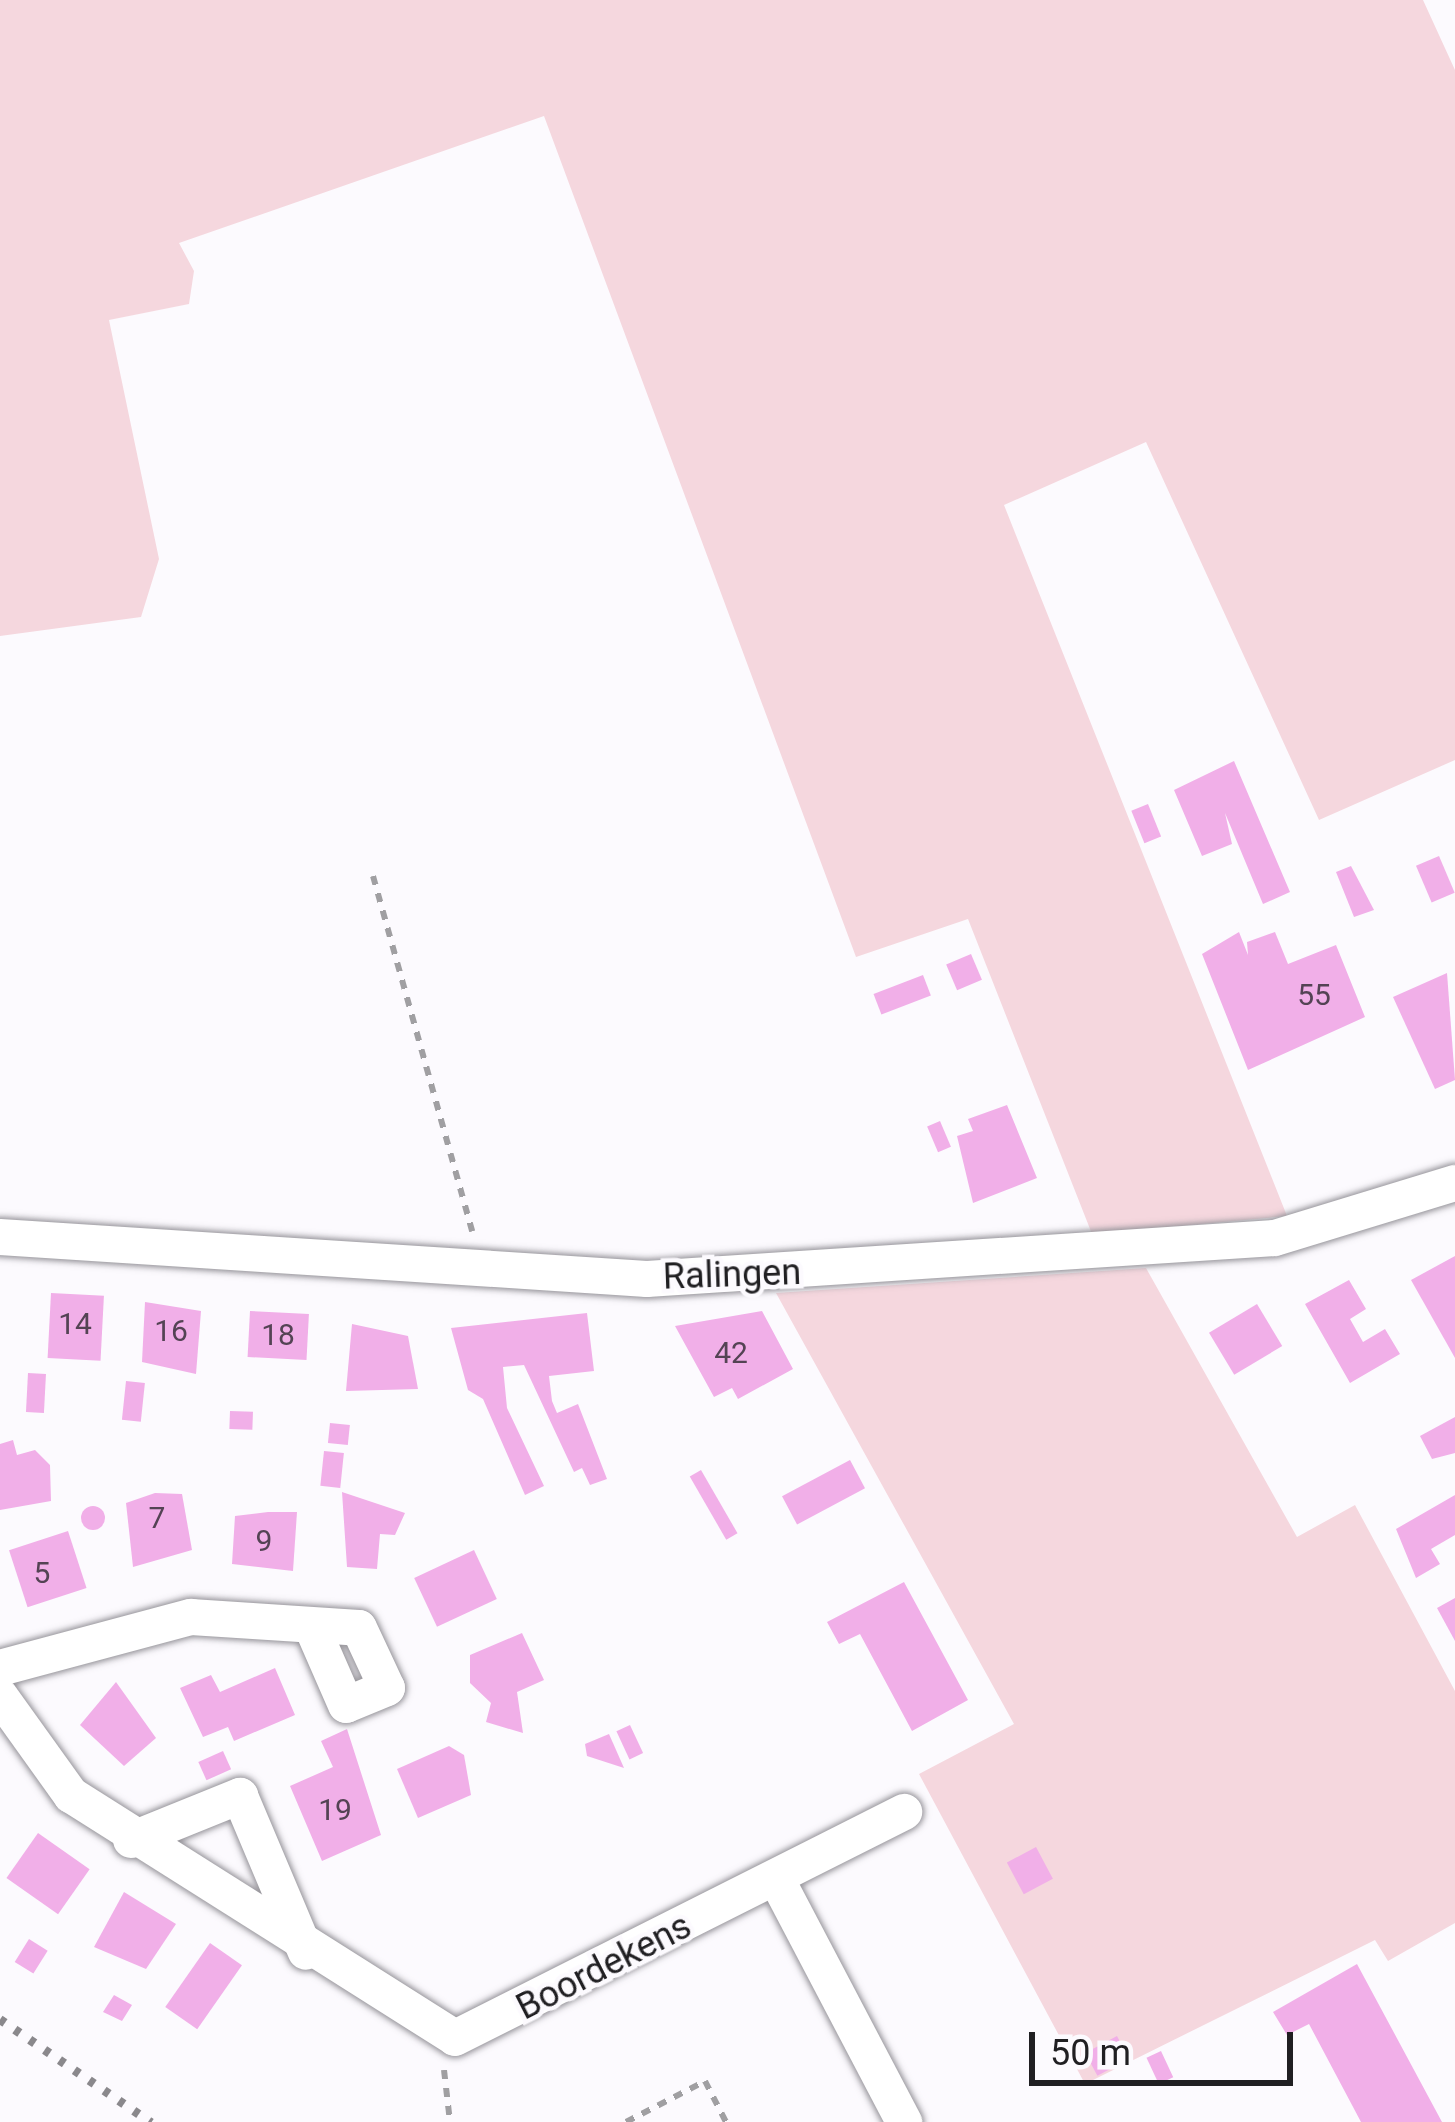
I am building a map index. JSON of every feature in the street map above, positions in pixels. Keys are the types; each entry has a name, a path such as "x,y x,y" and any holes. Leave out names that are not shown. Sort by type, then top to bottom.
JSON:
{"street":[{"name":"Ralingen","path":"0,1237 484,1274 647,1279 1156,1251 1340,1226 1455,1183"},
{"path":"0,1667 148,1621 312,1627"},
{"path":"0,1696 71,1795 131,1840 306,1952 455,2038"},
{"path":"131,1840 240,1796 306,1952"},
{"name":"Boordekens","path":"455,2038 904,1812"},
{"path":"776,1878 904,2122"}],"path":[{"path":"374,876 484,1274"},
{"path":"450,2122 438,2090 455,2038"},
{"path":"626,2122 705,2081 726,2122"}],"shaded area":[{"path":"0,0 1423,0 1455,70 1455,760 1319,820 1146,442 1004,505 1287,1216 1092,1234 968,919 856,957 544,116 179,243 194,271 189,304 109,320 159,559 141,617 0,636"},
{"path":"1146,1268 1297,1537 1355,1505 1455,1691 1455,1923 1388,1961 1375,1940 1085,2084 919,1774 1014,1724 776,1293"}],"building":[{"path":"1234,761 1290,892 1263,904 1225,813 1232,844 1202,856 1174,790"},
{"path":"1148,804 1161,836 1144,843 1131,811"},
{"path":"1439,856 1455,893 1432,903 1416,866"},
{"path":"1351,866 1374,910 1354,917 1336,872"},
{"path":"1239,932 1248,955 1247,942 1275,932 1288,964 1336,945 1365,1017 1248,1070 1202,954"},
{"path":"971,954 982,980 957,990 946,965"},
{"path":"1447,973 1455,1080 1435,1089 1393,997"},
{"path":"923,975 931,996 881,1015 874,994"},
{"path":"1007,1105 1037,1178 973,1203 957,1136 973,1131 968,1119"},
{"path":"940,1121 951,1147 938,1152 927,1126"},
{"path":"1455,1256 1455,1358 1411,1280"},
{"path":"1349,1280 1366,1309 1350,1319 1363,1342 1385,1329 1400,1354 1350,1383 1305,1304"},
{"path":"51,1293 104,1296 101,1361 48,1358"},
{"path":"145,1302 201,1311 196,1374 142,1362"},
{"path":"1257,1304 1282,1346 1234,1375 1209,1333"},
{"path":"250,1311 309,1314 307,1360 248,1357"},
{"path":"762,1311 793,1369 738,1399 732,1388 714,1397 675,1326"},
{"path":"587,1313 594,1371 549,1376 552,1401 557,1413 578,1404 607,1479 590,1485 582,1468 574,1472 524,1365 503,1367 507,1408 544,1486 525,1495 483,1399 468,1390 451,1328"},
{"path":"352,1324 408,1336 418,1389 346,1391"},
{"path":"28,1373 46,1374 44,1413 26,1412"},
{"path":"126,1381 145,1383 141,1422 122,1420"},
{"path":"230,1411 253,1412 252,1430 229,1429"},
{"path":"1455,1417 1455,1453 1432,1459 1420,1436"},
{"path":"330,1423 350,1425 348,1445 328,1443"},
{"path":"13,1440 17,1455 35,1450 50,1465 51,1501 0,1510 0,1444"},
{"path":"324,1451 344,1453 340,1488 320,1486"},
{"path":"850,1460 865,1488 797,1524 782,1496"},
{"path":"701,1470 738,1533 726,1540 690,1476"},
{"path":"342,1492 405,1513 395,1535 380,1534 377,1569 347,1567"},
{"path":"155,1493 182,1494 192,1550 133,1567 126,1503"},
{"path":"1455,1495 1455,1535 1431,1549 1440,1564 1416,1578 1396,1529"},
{"path":"93,1506 102,1509 102,1527 93,1530 84,1527 81,1518 84,1509"},
{"path":"297,1512 293,1571 232,1564 235,1516"},
{"path":"68,1531 87,1588 28,1607 9,1550"},
{"path":"474,1550 497,1599 437,1627 414,1578"},
{"path":"904,1582 968,1700 912,1731 860,1634 839,1644 827,1622"},
{"path":"1455,1598 1455,1641 1437,1608"},
{"path":"522,1633 544,1680 517,1692 523,1733 486,1722 491,1703 470,1683 470,1655"},
{"path":"275,1668 295,1715 234,1741 228,1727 203,1737 180,1688 211,1675 220,1692"},
{"path":"116,1682 156,1738 124,1766 80,1725"},
{"path":"630,1725 643,1753 630,1759 616,1731"},
{"path":"347,1729 381,1835 322,1861 290,1786 333,1767 321,1741"},
{"path":"609,1734 624,1768 587,1756 585,1744"},
{"path":"449,1746 464,1755 471,1795 418,1818 397,1769"},
{"path":"223,1751 231,1769 206,1780 198,1762"},
{"path":"38,1833 90,1869 58,1914 6,1878"},
{"path":"1036,1847 1053,1879 1024,1894 1007,1862"},
{"path":"124,1892 176,1924 146,1969 94,1947"},
{"path":"29,1939 48,1951 33,1974 15,1962"},
{"path":"210,1943 242,1965 197,2029 165,2007"},
{"path":"1357,1964 1442,2122 1361,2122 1309,2024 1287,2035 1273,2012"},
{"path":"114,1995 132,2005 122,2021 103,2012"},
{"path":"1117,2036 1129,2059 1097,2076 1085,2053"},
{"path":"1161,2051 1173,2077 1159,2084 1146,2058"}],"railway":[{"path":"0,2019 151,2122"}]}
